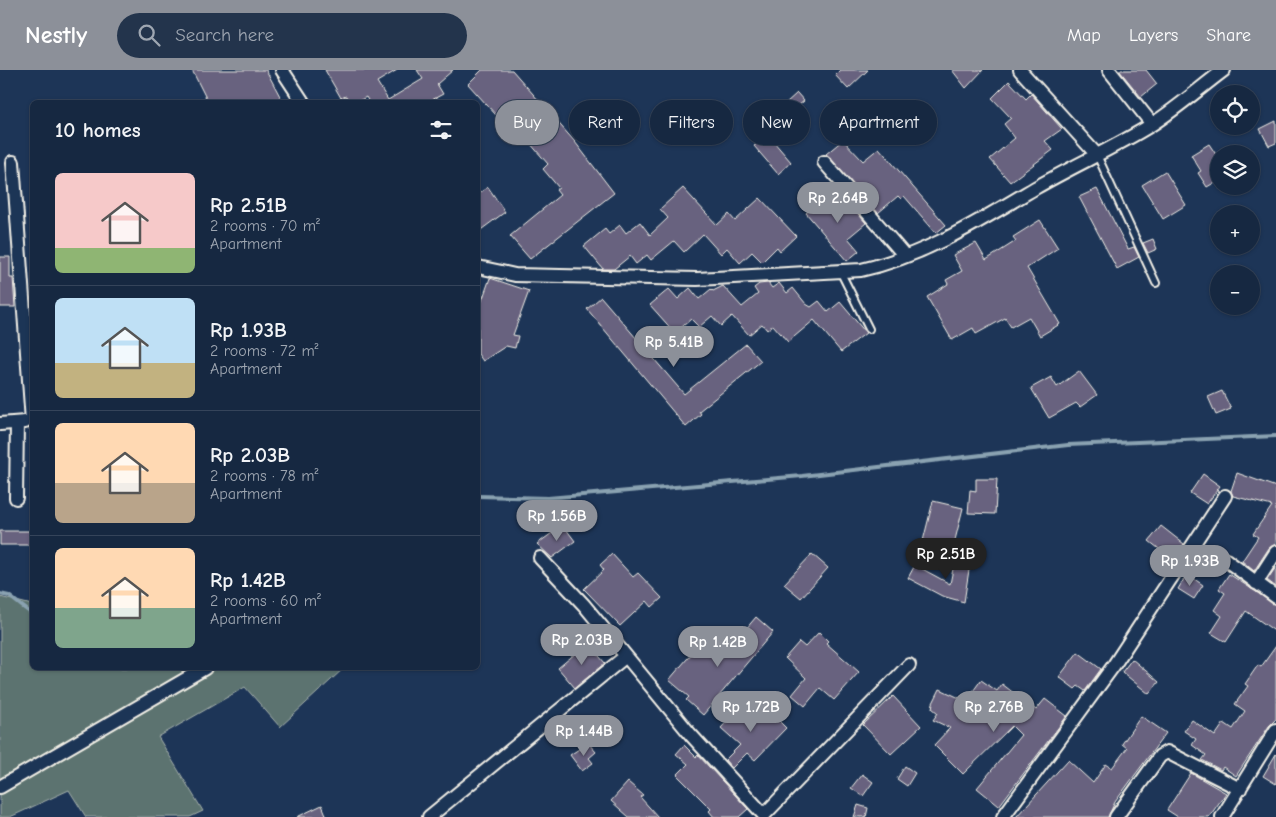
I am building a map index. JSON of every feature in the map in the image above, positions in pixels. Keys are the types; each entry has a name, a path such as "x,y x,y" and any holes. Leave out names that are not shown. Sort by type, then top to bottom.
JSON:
{"street":[{"path":"282,70 302,100"},
{"path":"1020,70 1097,155"},
{"path":"1109,70 1152,124"},
{"path":"481,271 515,275 697,279 861,270 877,267 982,221 1035,188 1152,124 1224,70"},
{"path":"13,162 30,394"},
{"path":"824,162 905,256"},
{"path":"0,424 30,421"},
{"path":"16,498 17,423"},
{"path":"1003,817 1114,665 1225,496"},
{"path":"1256,583 1276,552"},
{"path":"540,558 584,605 691,735 762,816 909,665"},
{"path":"1226,560 1276,597"},
{"path":"429,817 626,656"},
{"path":"0,787 202,670"},
{"path":"1222,817 1276,730"},
{"path":"1116,817 1160,756 1167,752 1240,789"}],"lane":[{"path":"1097,155 1156,283"},
{"path":"840,271 869,329"}],"green space":[{"path":"0,597 30,604 30,670 342,670 280,727 245,687 158,737 203,811 190,817 86,817 69,790 10,817 0,817"}],"building":[{"path":"192,70 266,70 282,100 207,100"},
{"path":"325,70 397,70 377,82 388,100 368,100 366,97 361,100 349,100 346,96 341,98"},
{"path":"417,70 453,70 437,84 443,94 432,100 388,100 423,79"},
{"path":"482,70 512,70 538,100 495,100 495,114 468,84"},
{"path":"840,70 868,70 848,89 835,75"},
{"path":"952,70 983,70 966,88"},
{"path":"1119,70 1146,70 1157,84 1141,97"},
{"path":"1009,81 1026,99 1031,94 1062,129 1045,141 1053,150 1010,182 990,159 1015,138 1004,124 1011,118 992,98"},
{"path":"797,93 803,100 789,100"},
{"path":"1276,121 1276,143 1269,146 1260,129"},
{"path":"559,124 569,135 569,145 577,145 614,193 530,259 510,236 560,195 556,190 559,188 543,169 548,164 532,145 559,145"},
{"path":"1209,144 1210,146 1210,185 1207,187 1198,173 1201,171 1191,155"},
{"path":"777,145 791,162 778,174 754,146"},
{"path":"837,145 848,145 863,161 879,148 946,225 936,233 904,196 901,199 898,196 878,213 826,154"},
{"path":"1165,171 1186,205 1163,219 1142,185"},
{"path":"488,187 505,212 480,231 480,193"},
{"path":"683,188 717,225 729,214 735,221 760,198 796,236 780,251 777,247 762,262 752,252 740,263 727,248 721,254 703,234 684,252 674,241 651,260 647,255 636,264 630,256 614,269 603,269 584,246 605,229 609,234 620,225 626,233 640,222 650,235 668,218 660,209"},
{"path":"1097,189 1128,249 1134,247 1139,257 1117,269 1079,197"},
{"path":"839,192 866,223 848,238 859,251 847,261 806,213 818,203 822,207"},
{"path":"1040,220 1058,248 1027,268 1060,324 1040,336 1029,317 1011,327 1005,318 976,334 973,328 952,340 927,297 948,284 946,280 962,271 953,255 976,243 986,260 1016,241 1013,237"},
{"path":"1153,239 1157,249 1148,253 1143,243"},
{"path":"0,257 10,257 10,278 13,278 15,307 0,307"},
{"path":"490,278 529,291 513,335 518,336 515,348 506,346 483,361 480,357 480,306"},
{"path":"768,283 772,288 779,283 787,293 793,288 806,304 811,307 819,301 828,312 840,302 866,333 841,352 814,320 788,342 773,325 767,330 762,324 749,335 732,316 721,326 712,316 699,327 691,319 675,333 650,305 669,289 678,299 690,288 699,299 711,289 713,291 723,286 742,307 758,294 754,288 759,284"},
{"path":"601,297 684,394 746,344 761,361 699,411 701,414 686,427 587,309"},
{"path":"1079,371 1097,395 1080,407 1076,403 1049,418 1031,388 1051,377 1057,387"},
{"path":"1222,391 1231,409 1216,415 1208,397"},
{"path":"1237,473 1276,487 1276,544 1269,548 1254,571 1242,561 1258,537 1253,534 1272,506 1233,496 1231,491"},
{"path":"1203,474 1220,486 1207,504 1190,493"},
{"path":"976,479 997,479 995,514 968,513 970,490 976,491"},
{"path":"933,501 963,508 952,552 922,545"},
{"path":"563,525 575,541 552,558 537,544"},
{"path":"1161,526 1184,544 1172,559 1149,541"},
{"path":"0,531 30,531 30,545 0,545"},
{"path":"612,554 633,577 638,573 662,598 652,607 647,601 620,626 584,589 604,570 600,565"},
{"path":"812,554 828,568 801,598 784,584"},
{"path":"956,554 971,557 964,602 942,596 908,578 915,565 950,584"},
{"path":"1276,567 1276,587 1267,580"},
{"path":"1187,574 1203,585 1194,599 1178,589"},
{"path":"1229,574 1276,605 1276,632 1246,611 1226,642 1211,633 1222,616 1214,610 1225,593 1219,589"},
{"path":"756,617 773,632 703,715 686,700 689,697 669,680 699,645 719,661"},
{"path":"819,632 828,641 826,643 859,672 834,700 820,688 805,706 792,695 806,678 785,658 799,642 805,647"},
{"path":"588,643 605,663 575,688 558,668"},
{"path":"1276,646 1276,719 1269,726 1236,776 1223,767 1221,770 1202,760 1206,755 1192,745 1196,739 1184,731 1192,720 1215,736 1224,723 1233,729 1245,711 1235,704 1248,686 1245,684 1258,665 1261,667"},
{"path":"1078,652 1101,669 1085,691 1078,686 1075,689 1059,677"},
{"path":"1132,659 1159,682 1149,694 1122,672"},
{"path":"981,680 997,691 1002,684 1036,710 1045,699 1067,716 999,806 977,788 1021,735 1012,726 963,774 934,745 950,728 933,720 938,713 932,708 933,703 940,689 966,701"},
{"path":"893,696 921,726 891,754 863,725"},
{"path":"744,703 764,721 771,713 786,728 755,760 747,753 732,768 725,760 740,745 721,728"},
{"path":"1141,716 1166,733 1115,802 1108,817 1016,817 1068,760 1093,783 1106,764 1112,768 1127,748 1122,744"},
{"path":"588,743 596,752 589,758 593,763 582,771 570,755"},
{"path":"684,745 696,757 698,755 748,809 739,817 714,817 709,811 711,809 677,775 688,764 676,754"},
{"path":"1276,754 1276,784 1263,776"},
{"path":"905,766 915,773 907,786 897,779"},
{"path":"1191,773 1226,793 1209,817 1178,817 1167,810"},
{"path":"862,774 873,782 863,796 851,788"},
{"path":"628,782 643,795 640,797 658,817 629,817 611,801"},
{"path":"322,805 327,817 297,817"},
{"path":"858,805 868,808 866,817 854,817"}],"waterway":[{"path":"480,496 548,498 802,476 1068,445 1276,436"},
{"path":"0,594 9,596 30,612"}]}
